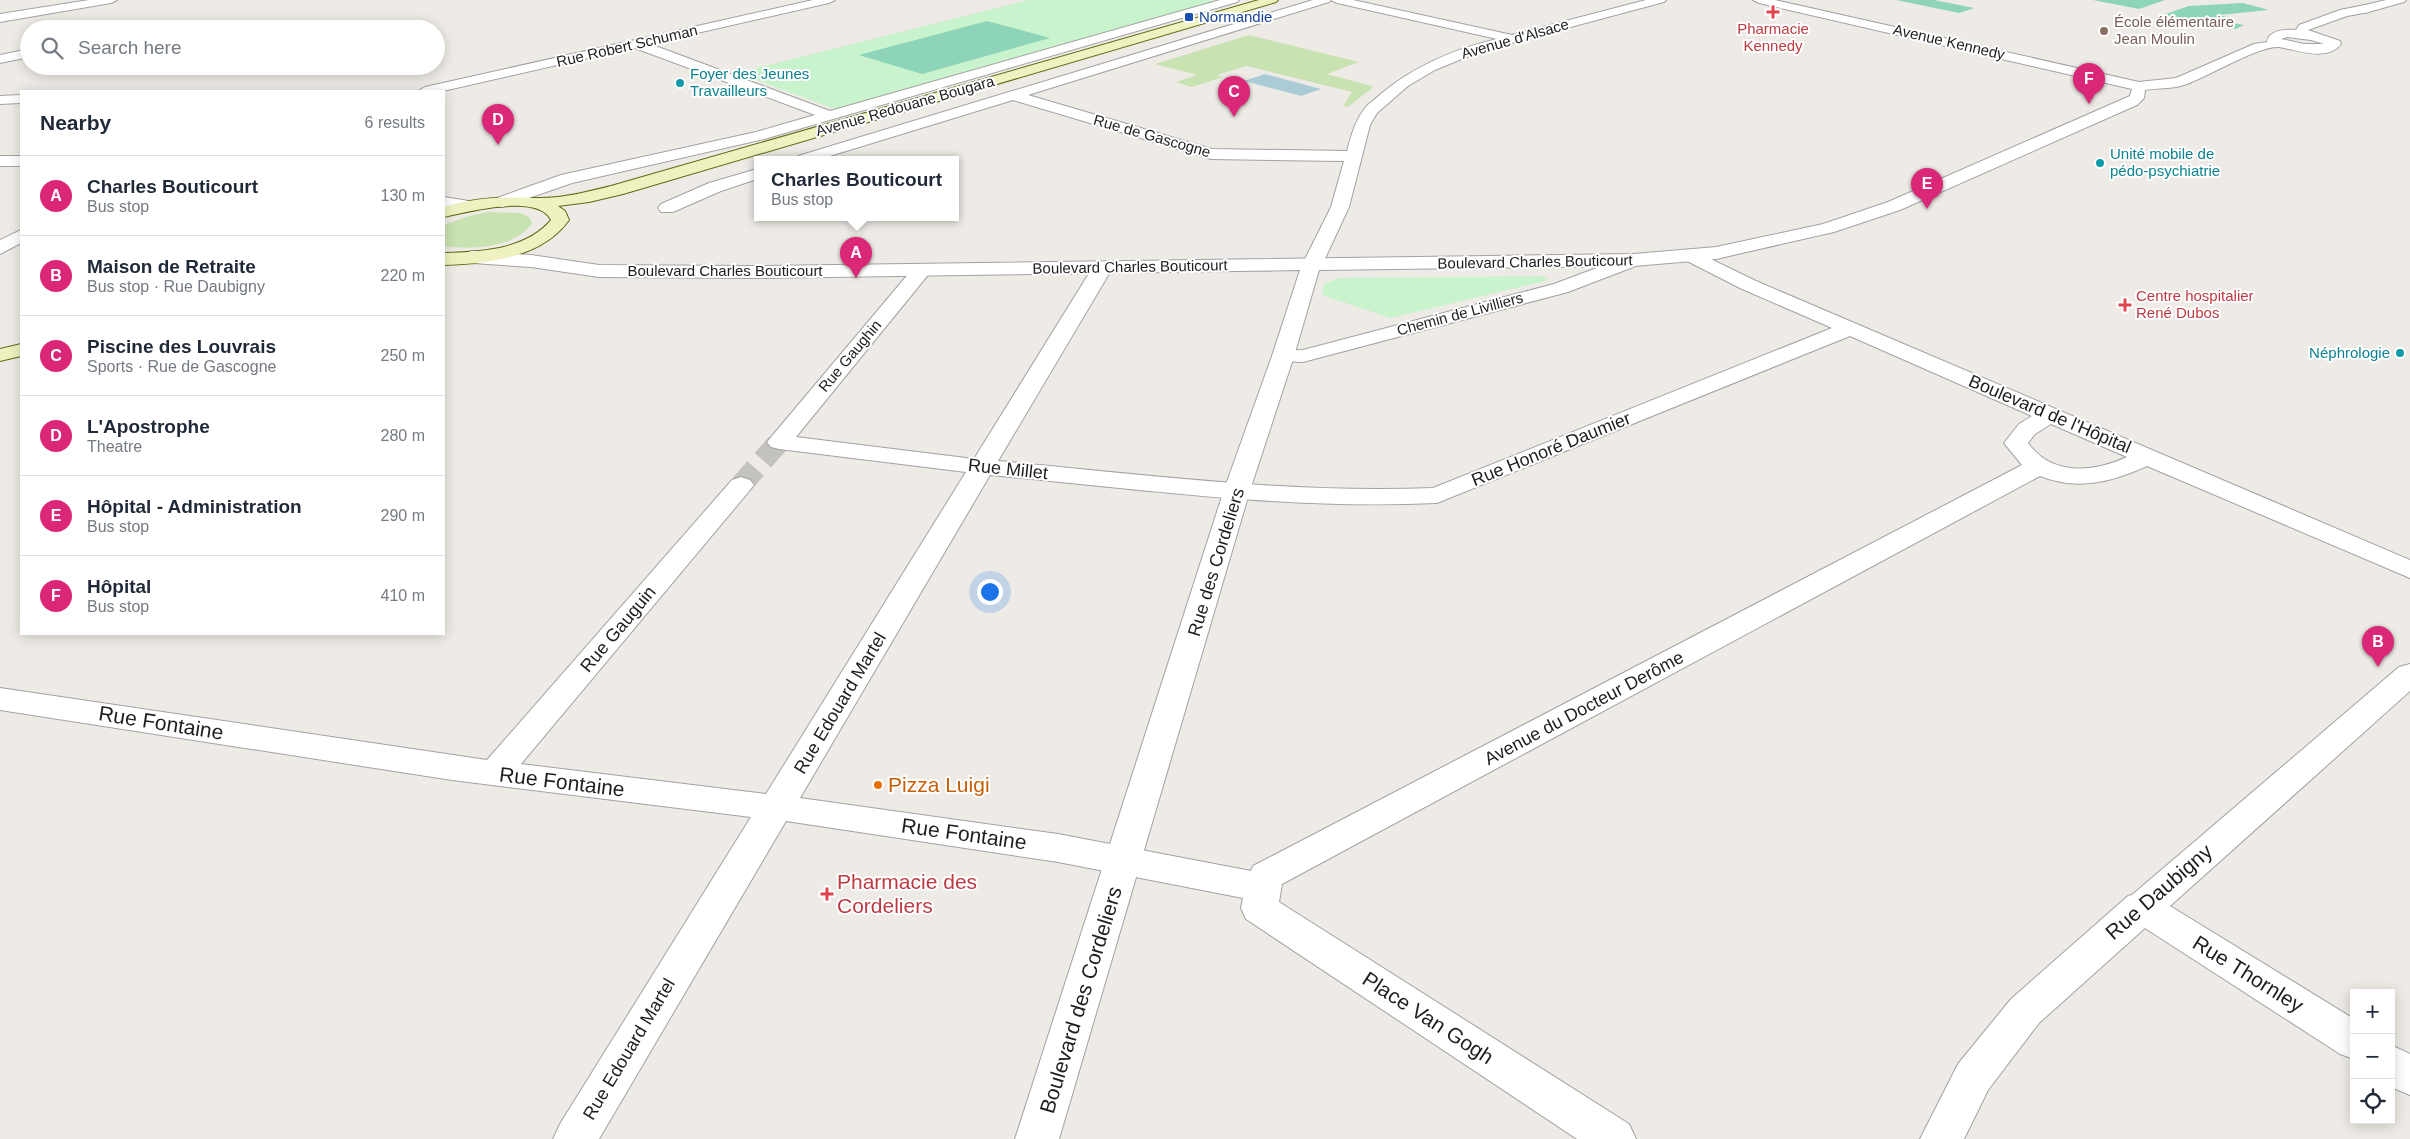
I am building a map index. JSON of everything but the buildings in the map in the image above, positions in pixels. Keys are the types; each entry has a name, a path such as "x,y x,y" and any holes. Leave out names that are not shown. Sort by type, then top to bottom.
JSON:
{"main road":[{"name":"Avenue Redouane Bougara","path":"445,212 469,206 503,202 537,203 588,197 617,190 1272,0"},
{"name":"Avenue Redouane Bougara","path":"763,156 1289,0"},
{"name":"Avenue Redouane Bougara","path":"560,220 599,205 754,159"},
{"path":"445,259 472,258 514,249 551,232 560,220 559,215 555,210 537,203"},
{"path":"0,355 20,350"},
{"path":"0,366 20,361"}],"street":[{"path":"0,18 111,0"},
{"name":"Rue Robert Schuman","path":"430,90 829,0"},
{"name":"Avenue Redouane Bougara","path":"503,202 567,180 758,136 830,116 1230,0"},
{"name":"Avenue Redouane Bougara","path":"814,156 1324,0"},
{"path":"1337,0 1510,38"},
{"name":"Avenue d'Alsace","path":"1312,265 1340,207 1362,125 1371,110 1403,82 1452,57 1510,38 1660,0"},
{"name":"Avenue Kennedy","path":"1760,0 2139,86 2179,82 2259,48 2278,43"},
{"path":"2301,34 2303,28 2344,13 2400,0"},
{"path":"2340,2 2366,9"},
{"path":"2282,34 2301,34 2323,38 2335,44 2332,47 2319,49 2278,43 2272,38 2282,34"},
{"path":"637,44 830,116"},
{"path":"0,59 20,56"},
{"name":"Boulevard Charles Bouticourt","path":"472,258 569,266 599,271 922,270 1312,265 1634,260 1692,256 1716,253 1828,228 1894,206 2132,102 2137,98 2139,86"},
{"name":"Rue de Gascogne","path":"1012,95 1206,153 1223,155 1354,156"},
{"path":"0,100 20,99"},
{"path":"0,161 20,160"},
{"path":"667,208 720,185 754,175"},
{"path":"686,179 720,185"},
{"path":"445,202 469,206"},
{"path":"0,248 20,236"},
{"path":"541,238 569,266"},
{"name":"Boulevard de l'Hôpital","path":"1692,256 1749,285 2410,570"},
{"name":"Chemin de Livilliers","path":"1283,356 1303,356 1551,290 1634,260"},
{"name":"Rue des Cordeliers","path":"1125,861 1237,490 1283,356 1306,277 1312,265"},
{"name":"Rue Edouard Martel","path":"576,1139 1103,267"},
{"name":"Rue Gaughin","path":"779,442 922,270"},
{"name":"Rue Honoré Daumier","path":"1237,490 1374,498 1437,495 1851,328"},
{"path":"2051,414 2027,429 2016,443 2021,452 2038,467 2082,477 2106,474 2149,456"},
{"name":"Rue Millet","path":"779,442 982,467 1237,490"},
{"name":"Avenue du Docteur Derôme","path":"1263,888 1266,876 2038,467"},
{"name":"Rue Gauguin","path":"495,773 741,485"},
{"name":"Rue Daubigny","path":"1942,1139 1972,1077 2025,1011 2141,907 2410,674"},
{"name":"Rue Fontaine","path":"0,698 495,773 776,808 1058,848 1125,861"},
{"path":"1125,861 1263,888"},
{"name":"Boulevard des Cordeliers","path":"1037,1139 1125,861"},
{"name":"Place Van Gogh","path":"1263,888 1259,908 1614,1139"},
{"name":"Rue Thornley","path":"2141,907 2350,1038"},
{"path":"2395,1067 2410,1076"}],"green space":[{"path":"1029,0 1208,0 1216,2 835,109 737,73"},
{"path":"1896,0 1934,0 1974,8 1959,13"},
{"path":"2093,0 2165,0 2139,9"},
{"path":"2243,3 2269,10 2219,15 2233,19 2228,22 2244,25 2236,29 2163,15 2189,6"},
{"path":"987,21 1050,38 922,74 859,55"},
{"path":"1249,35 1359,62 1327,74 1372,86 1372,88 1348,107 1343,106 1352,92 1247,66 1217,75 1223,77 1192,87 1176,82 1197,75 1155,64"},
{"path":"488,212 521,213 530,218 532,224 524,232 503,243 467,248 445,246 445,225 469,216"},
{"path":"1543,276 1549,280 1391,318 1322,295 1325,283 1340,278"}],"water":[{"path":"1265,74 1321,89 1301,96 1244,81"}],"tunnel":[{"path":"741,485 779,442"}],"place":[{"name":"Pharmacie Kennedy","path":"1773,12"},
{"name":"Normandie","path":"1189,17"},
{"name":"École élémentaire Jean Moulin","path":"2104,31"},
{"name":"Foyer des Jeunes Travailleurs","path":"680,83"},
{"name":"Hôpital","path":"2089,104"},
{"name":"Piscine des Louvrais","path":"1234,117"},
{"name":"L'Apostrophe","path":"498,145"},
{"name":"Unité mobile de pédo-psychiatrie","path":"2100,163"},
{"name":"Hôpital - Administration","path":"1927,209"},
{"name":"Charles Bouticourt","path":"856,278"},
{"name":"Centre hospitalier René Dubos","path":"2125,305"},
{"name":"Néphrologie","path":"2400,353"},
{"name":"Maison de Retraite","path":"2378,667"},
{"name":"Pizza Luigi","path":"878,785"},
{"name":"Pharmacie des Cordeliers","path":"827,894"}]}
